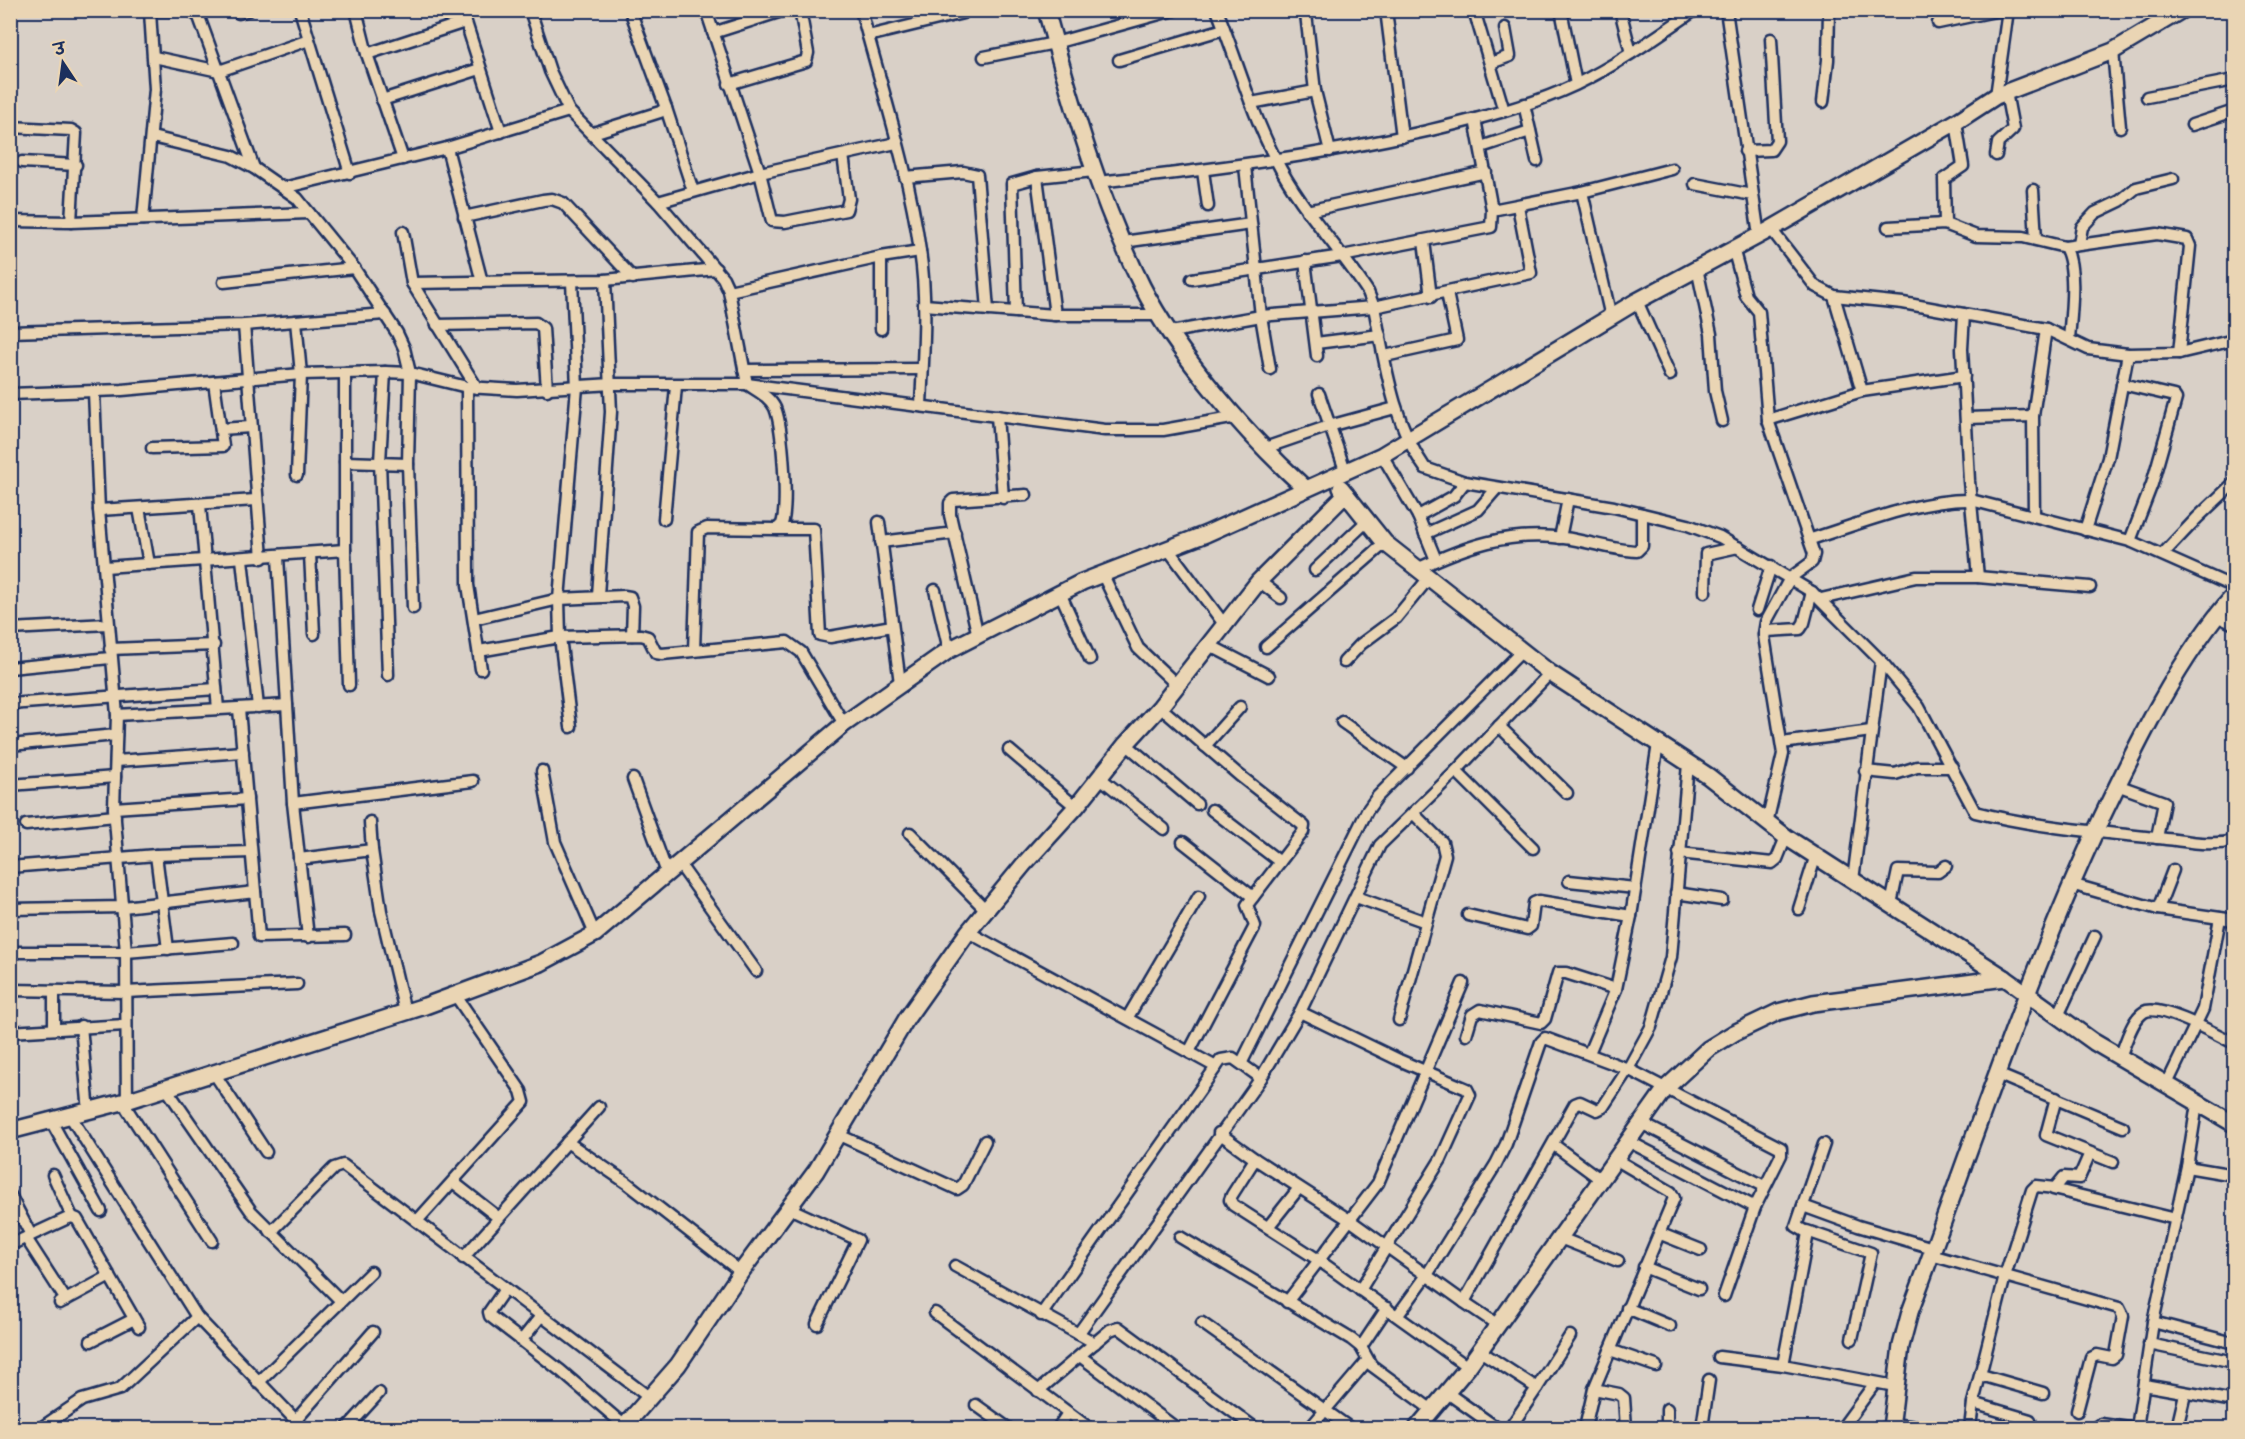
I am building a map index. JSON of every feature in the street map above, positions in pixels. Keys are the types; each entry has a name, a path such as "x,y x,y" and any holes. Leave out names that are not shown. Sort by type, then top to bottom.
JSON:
{"street":[{"path":"112,10 150,12 177,10"},
{"path":"191,10 199,17 254,168"},
{"path":"300,10 350,173"},
{"path":"368,10 356,12 367,54 403,159"},
{"path":"462,10 501,132"},
{"path":"530,10 550,71 569,111 658,201 716,269 729,291 747,384 768,398 779,421 784,516 777,529"},
{"path":"630,10 693,191"},
{"path":"706,10 760,173 772,221 785,222 841,213 849,206 843,155"},
{"path":"713,33 785,10"},
{"path":"729,84 806,61 808,53 800,10"},
{"path":"861,10 905,177 920,251 924,305 921,406"},
{"path":"1046,10 1096,176 1143,287 1185,353 1262,449 1305,488"},
{"path":"984,57 1055,43 1174,10"},
{"path":"1217,10 1251,103 1276,161 1307,211 1362,284 1374,307 1395,408 1408,441 1425,468 1465,482 1569,499 1642,514 1706,531 1738,547 1812,591 1881,661 1920,707 1975,812 2031,824 2095,833 2212,843 2235,841"},
{"path":"1386,10 1402,137"},
{"path":"1474,10 1504,111"},
{"path":"1562,10 1576,84"},
{"path":"1620,10 1631,53"},
{"path":"1016,312 1012,184 1037,177 1203,171 1245,166 1402,137 1475,119 1504,111 1576,84 1631,53 1695,10"},
{"path":"1726,10 1752,195 1765,232 1815,286 1834,296 1903,303 2046,328 2088,349 2128,354 2179,352 2235,340"},
{"path":"1823,102 1828,60 1829,10"},
{"path":"1938,23 2000,10"},
{"path":"1996,155 1998,143 2013,129 2001,94 2008,10"},
{"path":"10,1131 126,1101 456,996 541,963 595,934 844,724 949,650 1102,573 1168,549 1305,488 1340,476 1382,455 1611,317 1765,232 2001,94 2113,51 2182,10"},
{"path":"143,219 152,137 154,57 150,12"},
{"path":"868,36 963,13"},
{"path":"1306,14 1315,91 1330,151"},
{"path":"367,54 465,22"},
{"path":"1491,63 1510,56 1505,28"},
{"path":"1119,60 1224,29"},
{"path":"1745,151 1771,150 1777,141 1771,39"},
{"path":"154,57 219,71 309,40"},
{"path":"2113,51 2120,127"},
{"path":"382,100 480,69"},
{"path":"2147,97 2235,80"},
{"path":"1251,103 1315,91"},
{"path":"1524,104 1537,161"},
{"path":"592,133 660,112 666,108"},
{"path":"283,188 447,148 569,111"},
{"path":"2192,125 2235,111"},
{"path":"1192,279 1342,256 1486,229 1491,226 1493,220 1492,210 1475,119"},
{"path":"1945,224 1944,179 1963,166 1956,122"},
{"path":"10,127 74,131 76,165 71,222"},
{"path":"1481,147 1530,131"},
{"path":"152,137 211,150 254,168 297,198 354,268 405,348 410,374 408,464 413,608"},
{"path":"658,201 760,173 896,143"},
{"path":"447,148 482,282"},
{"path":"22,162 76,165"},
{"path":"1245,166 1255,268 1270,369"},
{"path":"1492,210 1582,192 1672,169"},
{"path":"1203,171 1208,206"},
{"path":"905,177 963,172 977,175 988,310"},
{"path":"1307,211 1485,172"},
{"path":"1037,177 1055,315"},
{"path":"2079,244 2082,227 2095,213 2120,201 2136,188 2173,179"},
{"path":"1695,184 1752,195"},
{"path":"2033,190 2036,239"},
{"path":"1582,192 1611,317"},
{"path":"464,217 552,199 563,203 633,278"},
{"path":"1171,332 1261,316 1311,314 1374,307 1431,297 1531,273 1518,206"},
{"path":"10,221 71,222 309,213"},
{"path":"1123,242 1251,224"},
{"path":"1888,227 1945,224 1976,236 2036,239 2065,247 2157,234 2187,238 2190,246 2179,352"},
{"path":"403,232 412,283 472,388 467,570 482,669"},
{"path":"1424,241 1431,297"},
{"path":"2065,247 2069,255 2072,297 2069,339"},
{"path":"1733,248 1746,296 1759,312 1768,420 1811,539 1814,559 1790,578 1766,622 1764,634 1782,742 1781,767 1767,823"},
{"path":"729,291 881,257 920,251"},
{"path":"881,257 881,329"},
{"path":"1305,261 1317,356"},
{"path":"224,282 354,268"},
{"path":"1697,268 1710,334 1715,391 1722,421"},
{"path":"412,283 572,282 716,269"},
{"path":"598,595 612,384 605,280"},
{"path":"571,727 560,638 559,599 577,387 572,282"},
{"path":"1385,356 1457,340 1447,293"},
{"path":"1834,296 1862,392"},
{"path":"1637,302 1670,375"},
{"path":"924,305 1055,315 1160,315"},
{"path":"1964,314 1964,376 1978,577"},
{"path":"10,332 244,325 385,315"},
{"path":"296,321 301,374 297,475"},
{"path":"437,325 536,323 543,328 547,390"},
{"path":"244,325 250,427 262,558"},
{"path":"2034,516 2033,416 2046,328"},
{"path":"1316,343 1380,335"},
{"path":"2085,530 2108,458 2128,354"},
{"path":"744,370 922,369"},
{"path":"385,372 380,462 388,675"},
{"path":"10,394 94,392 301,374 385,372 410,374 472,388 547,390 612,384 676,386 747,384 1132,431 1163,430 1237,417"},
{"path":"345,373 345,550 349,685"},
{"path":"1768,420 1862,392 1964,376"},
{"path":"152,448 220,447 224,444 214,382"},
{"path":"2122,384 2174,396 2176,399 2152,484 2130,541"},
{"path":"664,519 676,386"},
{"path":"94,392 99,510 117,715 114,812 126,952 126,1101 133,1121 212,1241"},
{"path":"1319,394 1346,494 1385,543 1422,574 1550,673 1732,793 1786,837 2005,978 2120,1057 2166,1086 2235,1124"},
{"path":"1262,449 1329,426 1395,408"},
{"path":"997,416 1003,498"},
{"path":"1967,418 2033,416"},
{"path":"221,429 250,427"},
{"path":"1382,455 1418,516 1436,560"},
{"path":"345,462 408,464"},
{"path":"1418,516 1454,496 1465,482"},
{"path":"2163,554 2235,483"},
{"path":"1425,534 1478,510 1497,488"},
{"path":"505,1289 489,1314 624,1427 678,1365 741,1272 789,1208 839,1136 907,1018 968,932 1076,807 1126,744 1161,707 1259,581 1346,494"},
{"path":"978,636 950,515 950,503 953,500 1026,495"},
{"path":"1560,538 1569,499"},
{"path":"99,510 256,500"},
{"path":"1811,539 1931,504 1971,500 2130,541 2235,587"},
{"path":"200,505 218,709"},
{"path":"139,508 149,564"},
{"path":"1344,662 1361,644 1396,618 1422,574 1436,560 1484,541 1560,538 1637,551 1642,546 1642,514"},
{"path":"879,522 900,683"},
{"path":"1316,570 1366,522"},
{"path":"694,650 698,531 707,528 814,529 820,635 830,637 892,626"},
{"path":"881,542 955,533"},
{"path":"1266,647 1385,543"},
{"path":"1705,592 1706,554 1738,547"},
{"path":"1168,549 1224,624"},
{"path":"105,567 278,557 345,550"},
{"path":"310,554 314,634"},
{"path":"278,557 293,803 308,937"},
{"path":"242,559 258,707"},
{"path":"1756,610 1771,566"},
{"path":"1102,573 1138,648 1178,686"},
{"path":"1821,599 1916,577 1978,577 2090,587"},
{"path":"1259,581 1281,598"},
{"path":"935,590 949,650"},
{"path":"1764,634 1767,631 1800,629 1804,623 1812,591"},
{"path":"1060,593 1090,659"},
{"path":"474,619 559,599 598,595 630,597 633,606 632,635"},
{"path":"1927,1428 1891,1426 1895,1386 1910,1312 1997,1074 2071,884 2117,785 2164,697 2216,616 2235,595"},
{"path":"2216,616 2235,624"},
{"path":"10,629 108,624"},
{"path":"479,651 560,638 632,635 648,637 656,653 787,642 801,652 844,724"},
{"path":"10,668 110,654 214,645"},
{"path":"1209,645 1269,676"},
{"path":"1242,1062 1360,822 1377,796 1522,651"},
{"path":"1853,880 1865,771 1881,661"},
{"path":"1078,1334 1219,1133 1261,1078 1300,1012 1380,845 1456,771 1550,673"},
{"path":"10,704 114,694 216,688"},
{"path":"117,715 287,705"},
{"path":"1161,707 1205,746 1302,823 1304,832 1247,905 1255,926 1189,1052"},
{"path":"1205,746 1240,707"},
{"path":"238,709 259,937 345,935"},
{"path":"1342,722 1407,768"},
{"path":"1499,726 1567,793"},
{"path":"1782,742 1871,731"},
{"path":"10,745 116,735"},
{"path":"1126,744 1197,804"},
{"path":"1589,1053 1616,989 1631,916 1658,744"},
{"path":"1009,750 1076,807"},
{"path":"116,761 243,752"},
{"path":"1464,1302 1575,1104 1580,1102 1594,1109 1601,1109 1628,1069 1656,1015 1673,948 1688,764"},
{"path":"1865,771 1894,774 1917,767 1952,767"},
{"path":"542,771 555,842 595,934"},
{"path":"1456,771 1533,848"},
{"path":"10,785 115,777"},
{"path":"1099,777 1164,829"},
{"path":"633,779 673,869 756,971"},
{"path":"293,803 473,782"},
{"path":"2117,785 2164,802 2157,838"},
{"path":"27,825 114,812 247,799"},
{"path":"1212,810 1280,862"},
{"path":"1399,1020 1444,863 1444,848 1413,813"},
{"path":"370,822 381,911 405,1012"},
{"path":"910,833 986,910"},
{"path":"1679,853 1772,863 1777,859 1786,837"},
{"path":"1183,842 1253,897"},
{"path":"299,859 372,850"},
{"path":"10,867 156,855 251,852"},
{"path":"156,855 168,949"},
{"path":"1799,909 1816,855"},
{"path":"1891,904 1895,875 1898,871 1938,872 1946,866"},
{"path":"2158,909 2173,870"},
{"path":"1569,881 1635,888"},
{"path":"2071,884 2158,909 2235,920"},
{"path":"10,909 123,907 255,892"},
{"path":"1676,893 1722,900"},
{"path":"1128,1017 1199,896"},
{"path":"1356,897 1426,922"},
{"path":"1468,915 1528,928 1534,903 1539,901 1631,916"},
{"path":"2166,1086 2196,1025 2208,984 2220,918"},
{"path":"968,932 1128,1017 1216,1067"},
{"path":"2058,1016 2095,936"},
{"path":"10,952 126,952 233,943"},
{"path":"1466,1035 1477,1010 1541,1023 1545,1018 1558,974 1566,972 1616,989"},
{"path":"1421,1427 1480,1351 1600,1179 1643,1124 1666,1088 1708,1049 1734,1033 1778,1012 1813,1003 2005,978"},
{"path":"1287,1302 1317,1259 1352,1221 1383,1175 1463,983"},
{"path":"10,990 125,992 297,984"},
{"path":"54,992 54,1028"},
{"path":"417,1221 524,1102 521,1091 456,996"},
{"path":"2120,1057 2139,1017 2145,1011 2162,1012 2235,1043"},
{"path":"1300,1012 1467,1089 1470,1098 1441,1159 1389,1247 1360,1290"},
{"path":"10,1032 125,1025"},
{"path":"81,1026 90,1112"},
{"path":"1398,1316 1427,1275 1506,1144 1542,1040 1550,1038 1628,1069 1781,1148 1781,1155 1755,1207 1724,1296"},
{"path":"1041,1315 1216,1067 1226,1058 1233,1058 1242,1062 1261,1078"},
{"path":"214,1073 266,1152"},
{"path":"1997,1074 2123,1127"},
{"path":"166,1088 251,1210 341,1301"},
{"path":"2056,1098 2046,1135 2113,1162"},
{"path":"2137,1428 2152,1322 2187,1167 2197,1104"},
{"path":"463,1258 599,1107"},
{"path":"70,1116 197,1317 299,1425 373,1332"},
{"path":"51,1121 101,1211"},
{"path":"1643,1124 1764,1186"},
{"path":"1219,1133 1255,1159 1352,1221 1498,1325"},
{"path":"839,1136 957,1189 963,1185 985,1141"},
{"path":"1628,1141 1755,1207"},
{"path":"567,1142 627,1183 741,1272"},
{"path":"1554,1144 1600,1179"},
{"path":"1824,1144 1796,1227 1871,1253 1852,1340"},
{"path":"2053,1189 2062,1178 2079,1178 2090,1153"},
{"path":"1255,1159 1230,1200 1233,1205 1317,1259 1468,1367"},
{"path":"1585,1428 1594,1389 1644,1267 1661,1234 1674,1198 1673,1193 1615,1159"},
{"path":"271,1232 339,1165 349,1168 463,1258 650,1398"},
{"path":"2187,1167 2235,1175"},
{"path":"53,1175 72,1217 80,1224 136,1323 91,1341"},
{"path":"453,1182 499,1218"},
{"path":"1970,1428 1973,1403 2005,1276 2032,1190 2036,1186 2053,1189 2176,1219"},
{"path":"1268,1227 1299,1188"},
{"path":"10,1195 63,1302 110,1276"},
{"path":"1803,1206 2005,1276 2116,1307 2122,1312 2116,1355 2112,1358 2097,1355 2091,1358 2077,1411"},
{"path":"789,1208 858,1240 817,1324"},
{"path":"10,1245 72,1217"},
{"path":"1783,1365 1807,1231"},
{"path":"1661,1234 1701,1250"},
{"path":"1180,1237 1361,1347 1367,1361 1432,1410"},
{"path":"1560,1238 1618,1261"},
{"path":"955,1266 1095,1343"},
{"path":"1644,1267 1700,1289"},
{"path":"258,1383 371,1272"},
{"path":"1361,1347 1387,1308"},
{"path":"1627,1308 1670,1326"},
{"path":"934,1313 1089,1428"},
{"path":"521,1341 541,1316"},
{"path":"41,1428 82,1400 120,1389 197,1317"},
{"path":"2152,1322 2235,1343"},
{"path":"1202,1323 1350,1428"},
{"path":"1038,1390 1114,1327 1122,1328 1255,1428"},
{"path":"1510,1428 1570,1336"},
{"path":"2149,1344 2235,1362"},
{"path":"1610,1350 1656,1366"},
{"path":"1480,1351 1537,1388"},
{"path":"1080,1356 1176,1428"},
{"path":"1719,1357 1783,1365 1895,1386"},
{"path":"1310,1428 1367,1361"},
{"path":"1981,1375 2043,1393"},
{"path":"1702,1428 1709,1380"},
{"path":"1842,1428 1875,1383"},
{"path":"2144,1385 2235,1401"},
{"path":"1594,1389 1619,1394 1624,1398 1626,1428"},
{"path":"1446,1392 1497,1428"},
{"path":"347,1428 379,1393"},
{"path":"2177,1428 2185,1394"},
{"path":"1973,1403 2030,1420"},
{"path":"976,1405 1008,1428"},
{"path":"1667,1410 1667,1428"},
{"path":"1058,1428 1068,1413"},
{"path":"10,1420 17,1428"},
{"path":"2096,1428 2102,1424 2129,1428"}]}
